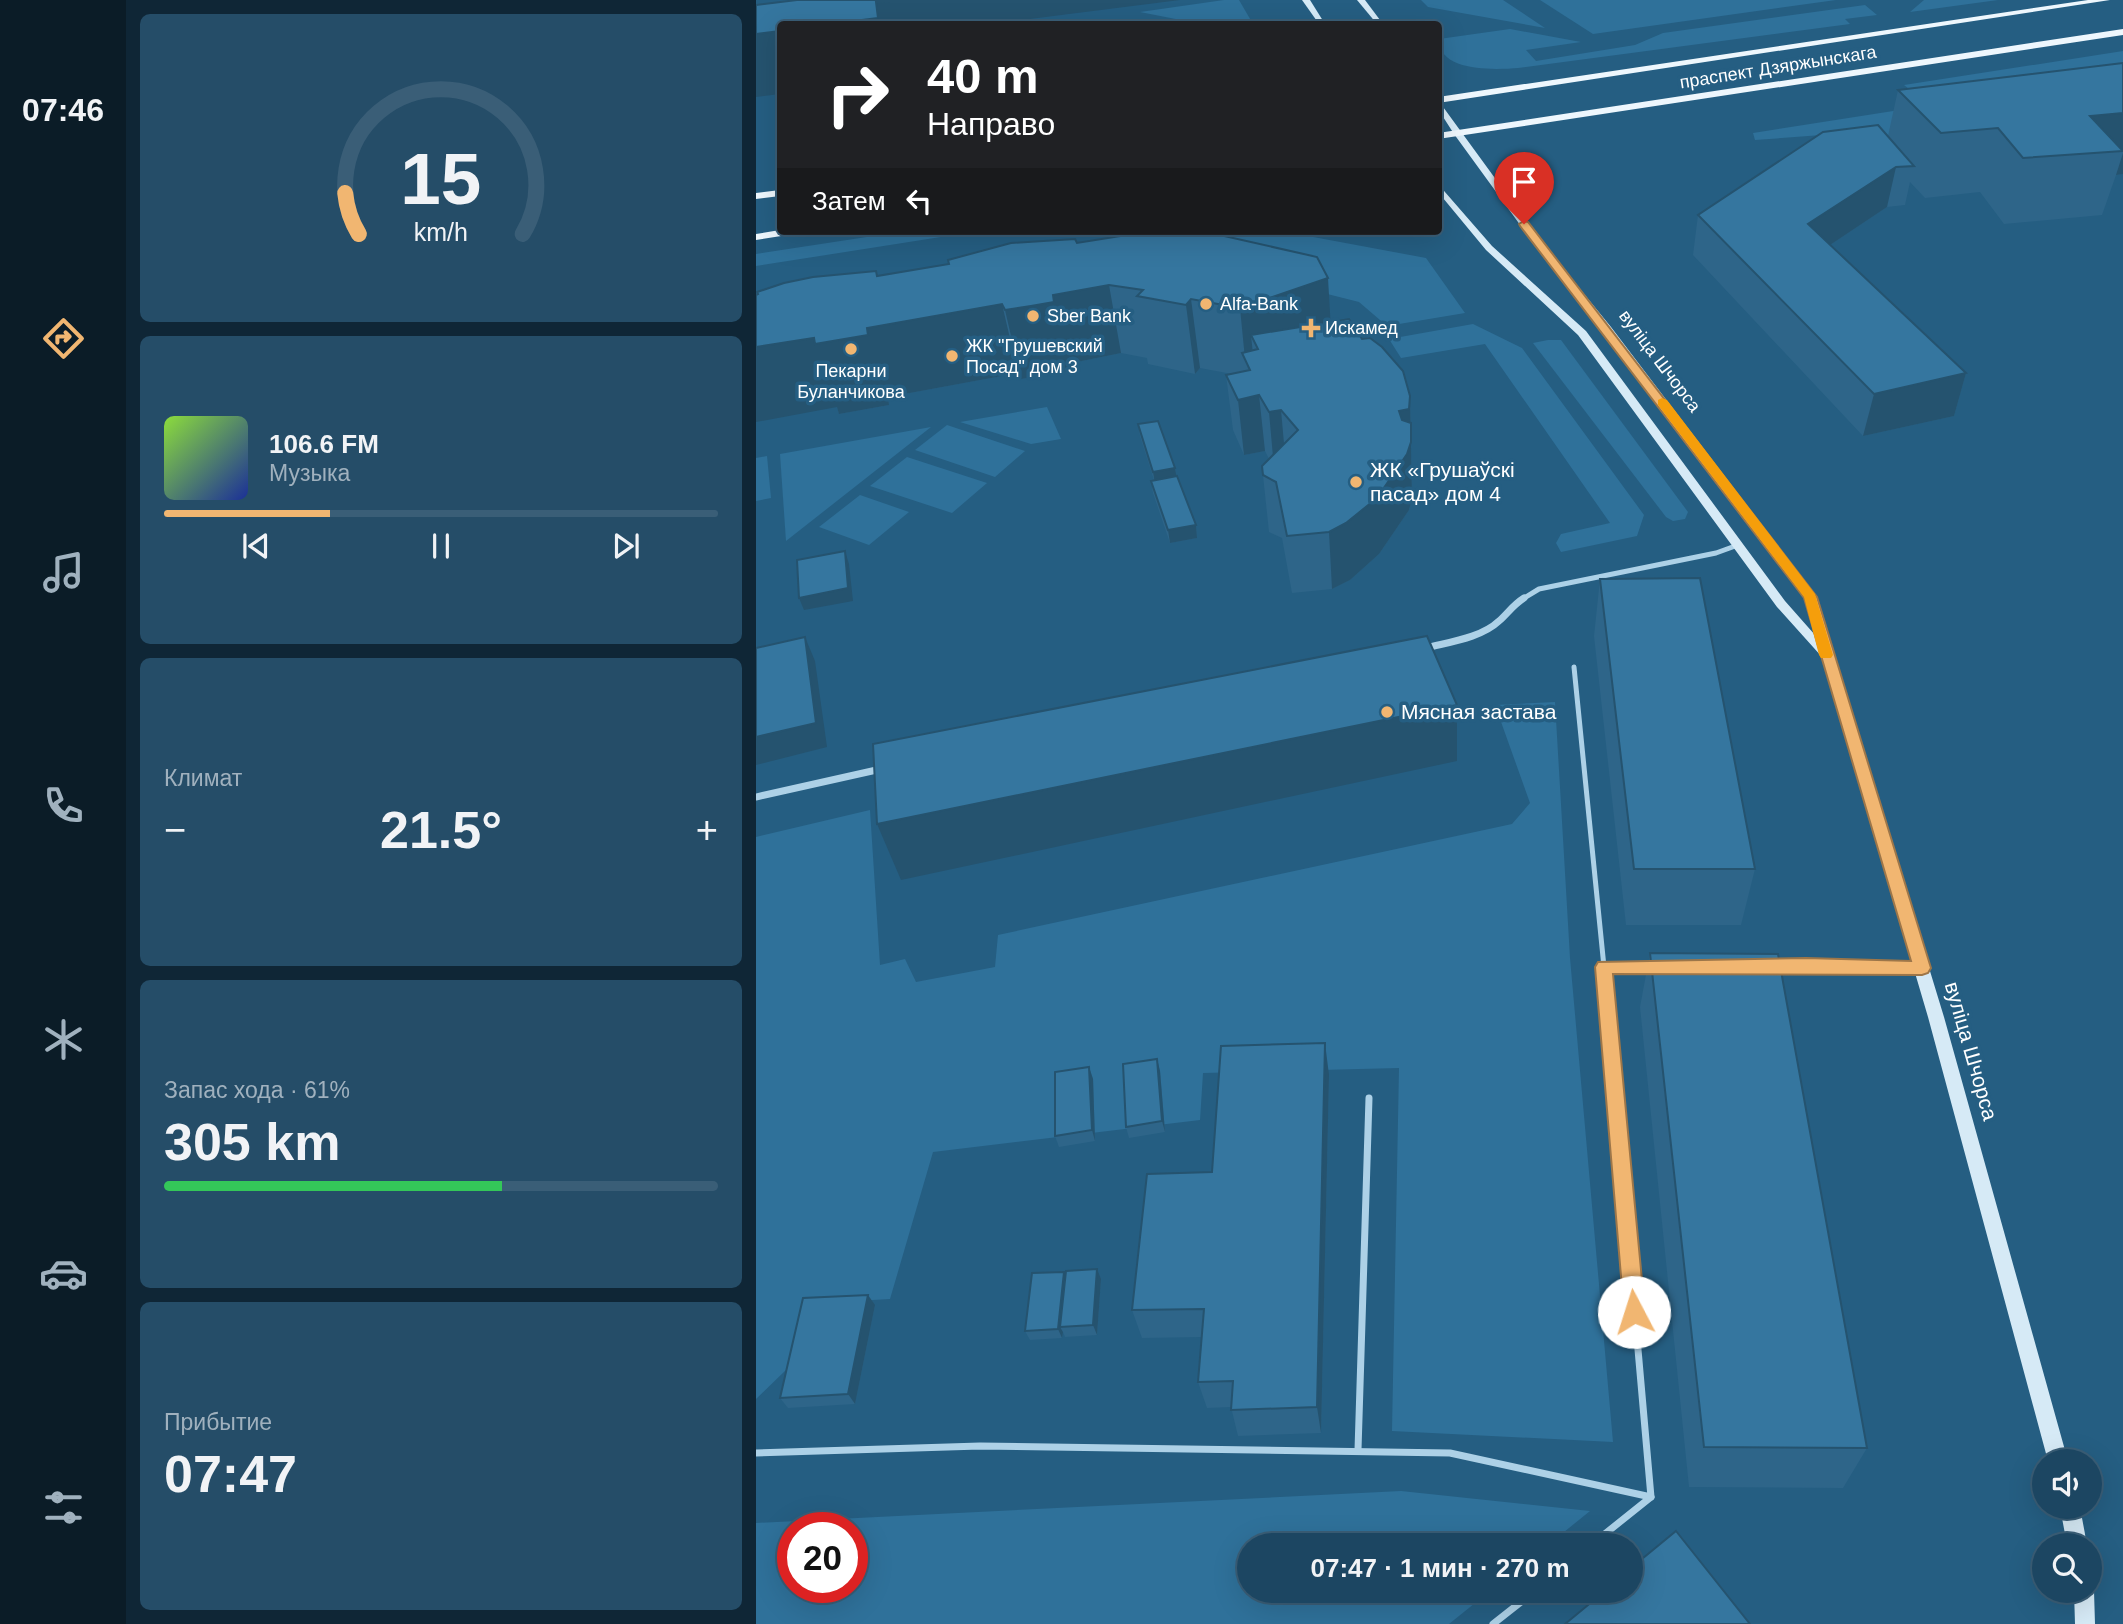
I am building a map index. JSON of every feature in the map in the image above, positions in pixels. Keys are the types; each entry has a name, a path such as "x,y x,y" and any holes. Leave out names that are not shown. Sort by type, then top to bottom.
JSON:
{"main road":[{"name":"праспект Дзяржынскага","path":"1442,100 2106,0"},
{"name":"праспект Дзяржынскага","path":"1442,136 2123,32"},
{"path":"756,196 777,193"},
{"path":"756,237 777,234"}],"street":[{"path":"1306,0 1320,21"},
{"path":"1361,0 1378,21"},
{"name":"вуліца Шчорса","path":"1442,108 1458,134 1537,242 1607,329 1810,597 1922,968 2055,1449"},
{"name":"вуліца Шчорса","path":"1442,191 1489,247 1582,333 1781,604 1826,656"},
{"path":"1412,651 1467,638 1498,623 1513,605 1539,589 1683,560 1738,545"},
{"path":"756,797 892,766"},
{"path":"2084,1603 2085,1624"}],"lane":[{"path":"1574,667 1604,967 1651,1497"},
{"path":"1604,967 1658,966"},
{"path":"1766,966 1922,968"},
{"path":"1358,1450 1369,1098"},
{"path":"756,1453 980,1446 1450,1453 1651,1497"},
{"path":"1606,1533 1651,1497"},
{"path":"1493,1624 1520,1603"}],"shaded area":[{"path":"1239,0 1251,21 1186,21 1140,12"},
{"path":"1421,0 1503,0 1545,28 1428,7"},
{"path":"1540,0 1836,0 1593,34"},
{"path":"1924,0 1998,0 1910,12"},
{"path":"1865,5 1877,15 1845,19 1850,24 1518,68 1469,67 1448,58 1442,51 1442,39 1510,29 1581,42 1526,50 1536,61 1635,45 1663,33"},
{"path":"2123,51 2123,64 1914,93 1904,85"},
{"path":"2123,75 1848,147 1835,134 1755,140 1753,133"},
{"path":"880,235 954,235 756,266 756,254"},
{"path":"1196,235 1302,235 1426,258 1465,313 1387,326 1359,302 1170,254"},
{"path":"1473,324 1522,348 1644,515 1637,536 1561,552 1556,543 1561,534 1610,523 1485,344 1401,358 1389,339"},
{"path":"1561,340 1688,512 1685,519 1673,521 1666,517 1533,343"},
{"path":"1047,407 1061,439 1031,444 960,422"},
{"path":"947,425 1025,451 995,477 915,450"},
{"path":"931,427 786,541 780,454"},
{"path":"767,456 771,498 756,501 756,458"},
{"path":"907,457 987,483 952,513 870,486"},
{"path":"860,495 909,512 869,545 819,527"},
{"path":"1555,702 1570,958 1613,1442 1392,1431 1399,1068 1203,1073 1200,1120 933,1152 890,1299 802,1304 788,1368 756,1399 756,837 870,810 880,965 905,959 916,982 995,967 998,935 1512,824 1530,803 1495,705"},
{"path":"1401,1491 1590,1511 1563,1533 1237,1533 1237,1603 1475,1603 1449,1624 756,1624 756,1523 777,1522 777,1603 868,1603 868,1517"}],"building":[{"path":"797,0 889,0 876,2 878,18 854,21 777,21 777,31 756,34 756,5"},
{"path":"2123,63 2123,113 2090,116 2123,151 2023,158 1998,128 1941,133 1898,90"},
{"path":"1878,125 1914,166 1896,167 1808,224 1966,373 1874,394 1698,215 1823,132"},
{"path":"1127,235 1220,235 1317,257 1328,278 1240,308 1191,299 1186,305 1137,296 1143,290 1109,285 1053,295 1054,302 1005,310 1002,304 867,328 868,335 815,344 814,338 756,347 757,292 784,283 813,277 876,271 877,276 949,264 948,260 1011,243 1075,239 1077,243"},
{"name":"ЖК «Грушаўскі пасад» дом 4","path":"1349,319 1362,339 1370,338 1382,347 1403,371 1410,396 1409,409 1399,411 1402,420 1411,423 1411,442 1407,454 1377,498 1346,523 1329,532 1287,536 1276,482 1263,475 1262,466 1298,430 1281,410 1269,412 1259,395 1238,400 1226,375 1250,370 1242,353 1258,349 1251,335"},
{"path":"1158,421 1175,468 1153,472 1138,424"},
{"path":"1177,476 1196,525 1168,530 1151,481"},
{"path":"845,551 848,588 799,598 797,560"},
{"path":"1700,578 1755,869 1634,869 1600,579"},
{"path":"1427,636 1457,705 877,824 873,744"},
{"path":"805,637 816,723 756,737 756,648"},
{"path":"1650,953 1778,954 1867,1448 1704,1447"},
{"path":"1325,1043 1317,1407 1231,1410 1233,1381 1198,1382 1204,1309 1132,1310 1147,1174 1212,1172 1221,1046"},
{"path":"1157,1059 1162,1121 1126,1127 1123,1064"},
{"path":"1089,1067 1092,1130 1055,1136 1055,1072"},
{"path":"1097,1269 1093,1325 1060,1327 1066,1271"},
{"path":"1064,1272 1058,1329 1025,1331 1032,1273"},
{"path":"868,1295 848,1394 780,1398 803,1298"},
{"path":"1676,1531 1750,1624 1565,1624 1590,1603 1643,1603 1643,1558"}],"slow traffic":[{"path":"1662,402 1810,597 1826,655"}],"place":[{"name":"Alfa-Bank","path":"1206,304"},
{"name":"Sber Bank","path":"1033,316"},
{"name":"Искамед","path":"1311,328"},
{"name":"Пекарни Буланчикова","path":"851,349"},
{"name":"ЖК \"Грушевский Посад\" дом 3","path":"952,356"},
{"name":"ЖК «Грушаўскі пасад» дом 4","path":"1356,482"},
{"name":"Мясная застава","path":"1387,712"}],"route":[{"path":"1524,224 1810,597 1922,968 1806,965 1604,967 1634,1312"}]}
